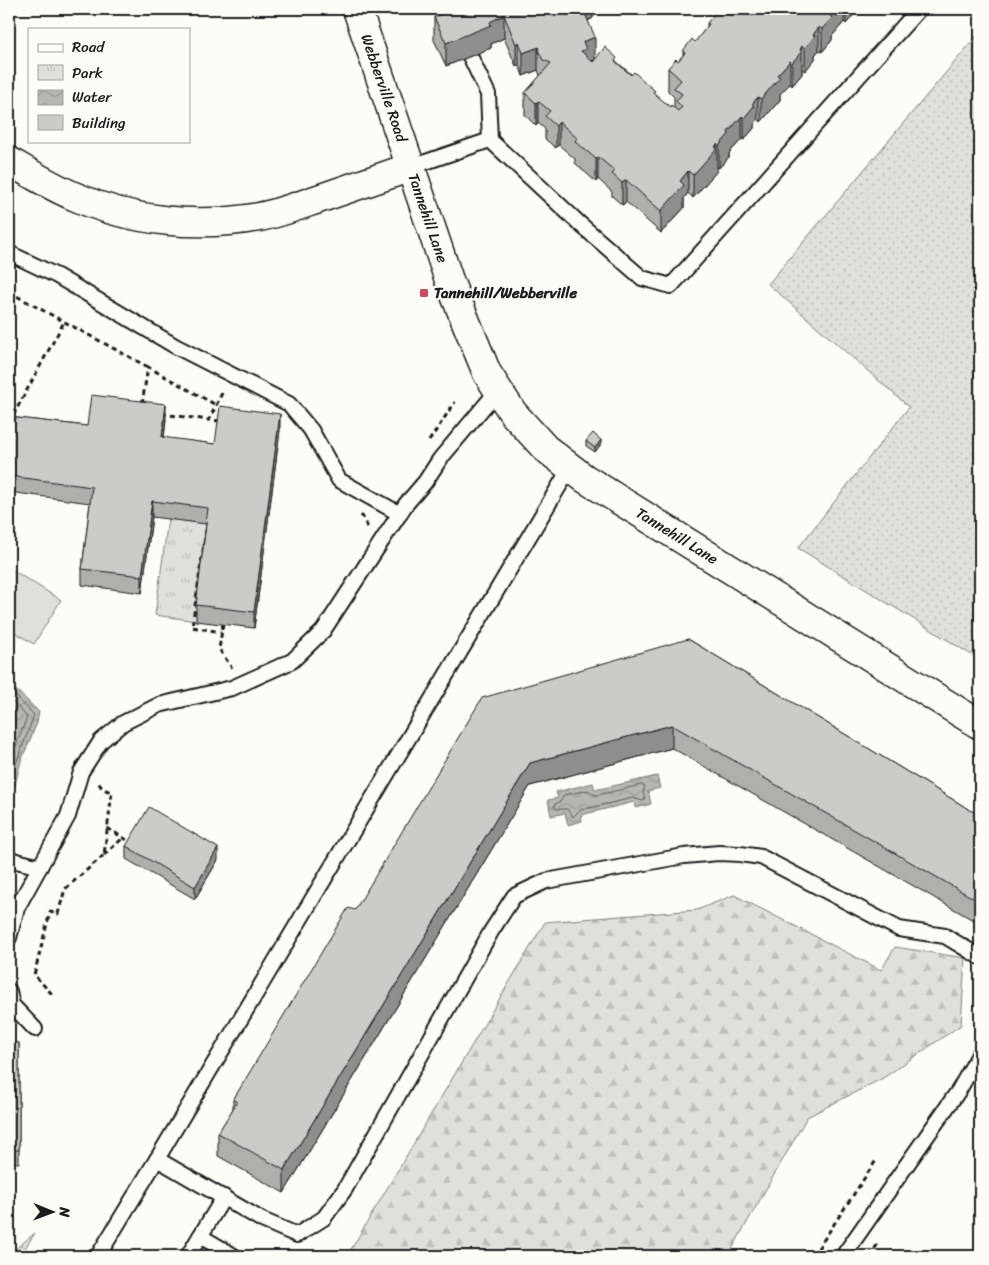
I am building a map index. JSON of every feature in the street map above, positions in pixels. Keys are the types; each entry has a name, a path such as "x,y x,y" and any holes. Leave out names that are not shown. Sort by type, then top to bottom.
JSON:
{"street":[{"name":"Webberville Road","path":"357,9 411,167"},
{"name":"Tannehill Lane","path":"9,161 76,198 105,208 135,216 166,221 198,222 252,218 287,210 411,167 450,283 487,373 519,420 545,448 570,468 980,725"}],"lane":[{"path":"470,56 488,94 490,140 580,224 642,278 671,286 919,9"},
{"path":"411,167 490,140"},
{"path":"9,253 57,276 176,346 289,404 311,430 340,480 400,514"},
{"path":"9,938 17,908 68,816 81,772 101,741 123,722 159,705 232,688 292,661 323,631 400,514 440,459 498,390"},
{"path":"98,1256 550,498 570,468"},
{"path":"157,1159 262,1220 297,1235 324,1218 344,1189 487,938 514,896 546,881 684,856 719,853 761,857 899,929 945,936 980,957"},
{"path":"9,859 40,868"},
{"path":"9,991 12,1005 35,1029"},
{"path":"843,1256 959,1090 980,1053"},
{"path":"188,1256 224,1198"},
{"path":"200,1236 234,1256"}],"path":[{"path":"9,292 216,405"},
{"path":"9,423 64,322"},
{"path":"140,410 148,367"},
{"path":"209,420 224,388"},
{"path":"159,420 160,413 226,422"},
{"path":"358,510 365,520 368,531"},
{"path":"206,524 192,627 221,632"},
{"path":"223,624 219,649 233,669"},
{"path":"227,671 240,666"},
{"path":"100,774 98,779 100,786 104,790 112,792 104,855"},
{"path":"107,828 134,844"},
{"path":"52,994 34,975 50,912 58,914 65,889 123,838"},
{"path":"813,1256 878,1159"},
{"path":"870,1256 878,1244"}],"green space":[{"path":"980,32 980,660 798,548 909,407 768,284"},
{"path":"168,519 208,524 196,621 155,615"},
{"path":"9,568 61,600 34,644 9,629"},
{"path":"734,895 881,970 895,947 965,958 961,1025 883,1078 807,1117 728,1256 347,1256 545,922 697,910"},
{"path":"35,1233 20,1256 9,1256 9,1254"}],"water":[{"path":"9,683 39,712 37,723 21,761 15,785 9,785"},
{"path":"657,776 660,788 648,791 651,804 636,808 634,802 581,815 582,821 568,825 565,813 551,816 548,800 558,798 556,792 593,783 595,790"}],"building":[{"path":"455,9 583,9 595,37 583,42 586,49 581,51 593,62 605,47 617,58 615,61 631,75 634,72 655,91 653,92 670,107 671,105 678,111 682,107 676,101 682,94 674,88 681,80 668,68 685,53 683,51 692,39 695,42 716,12 719,14 723,9 836,9 830,16 832,18 822,29 819,27 813,35 815,36 805,48 802,46 800,50 802,51 792,63 790,61 777,75 780,77 761,99 758,97 752,104 754,106 744,118 742,116 693,175 688,171 680,181 684,185 661,211 626,180 622,183 612,174 615,171 598,157 596,159 575,141 577,138 559,122 556,126 545,116 550,111 538,101 536,103 525,93 551,63 543,60 538,50 539,47 523,53 519,42 516,44 504,15 490,22 491,25 446,43 434,17"},
{"path":"91,395 166,404 162,437 215,444 220,406 280,414 254,612 196,605 208,508 152,501 142,576 82,569 92,487 9,476 9,417 87,426"},
{"path":"593,433 601,440 595,448 586,441"},
{"path":"688,639 980,816 980,902 672,725 530,763 284,1170 218,1133 237,1102 233,1100 348,908 355,910 482,698"},
{"path":"149,807 218,848 195,887 126,846"},
{"path":"9,1043 19,1043 19,1150 9,1150"}],"place":[{"name":"Tannehill/Webberville","path":"424,293"}]}
